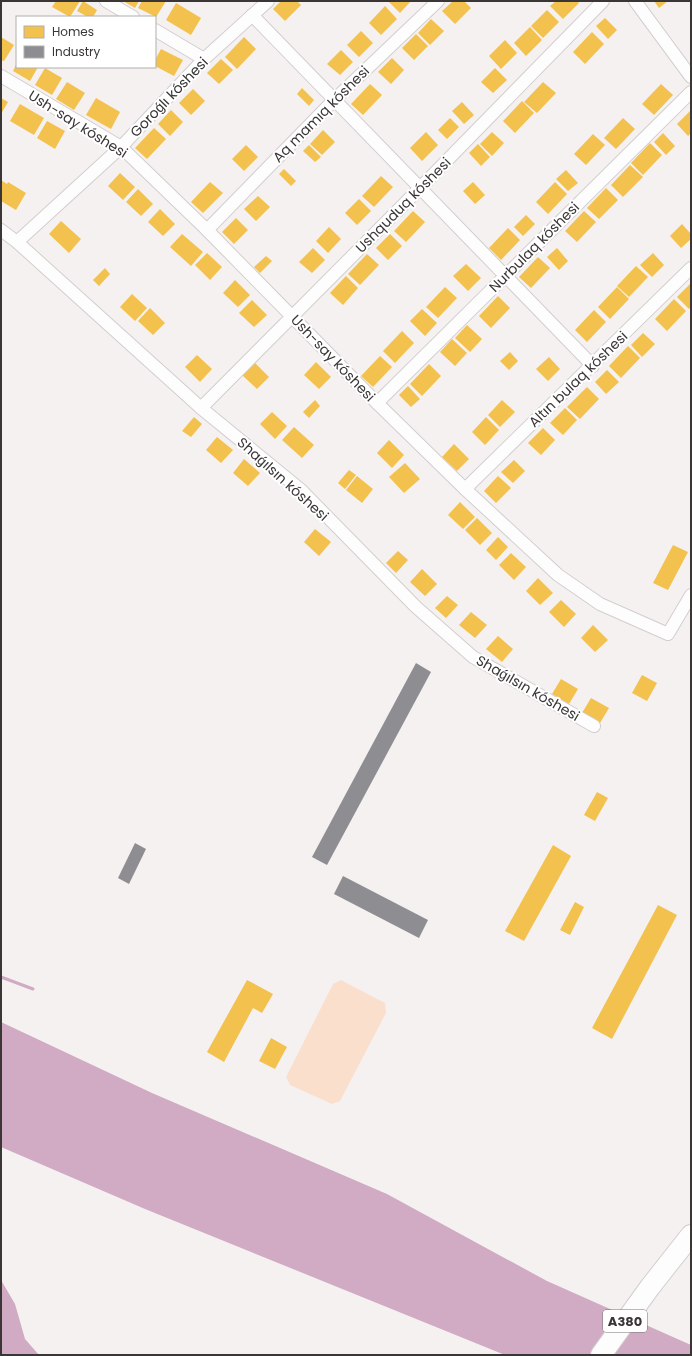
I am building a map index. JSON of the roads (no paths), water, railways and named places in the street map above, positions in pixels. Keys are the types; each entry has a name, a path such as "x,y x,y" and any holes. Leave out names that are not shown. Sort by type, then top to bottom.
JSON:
{"highway":[{"name":"A380","path":"601,1355 650,1287 691,1235"}],"street":[{"path":"106,1 131,16"},
{"name":"Goroǵlı kóshesi","path":"17,242 121,147 204,59 268,1"},
{"name":"Aq mamıq kóshesi","path":"207,230 334,100 438,1"},
{"name":"Ushquduq kóshesi","path":"201,408 420,188 603,1"},
{"path":"635,1 691,77"},
{"path":"252,15 593,366"},
{"path":"156,31 204,59"},
{"name":"Ush-say kóshesi","path":"1,76 121,147 207,230 376,403 465,490 558,575 600,604 668,634 691,595"},
{"name":"Nurbulaq kóshesi","path":"376,403 691,92"},
{"name":"Shaǵılsın kóshesi","path":"1,230 17,242 201,408 301,490 416,607 473,657 594,726"},
{"name":"Altın bulaq kóshesi","path":"465,490 593,366 691,268"}],"waterway":[{"path":"1,977 33,989"}]}
